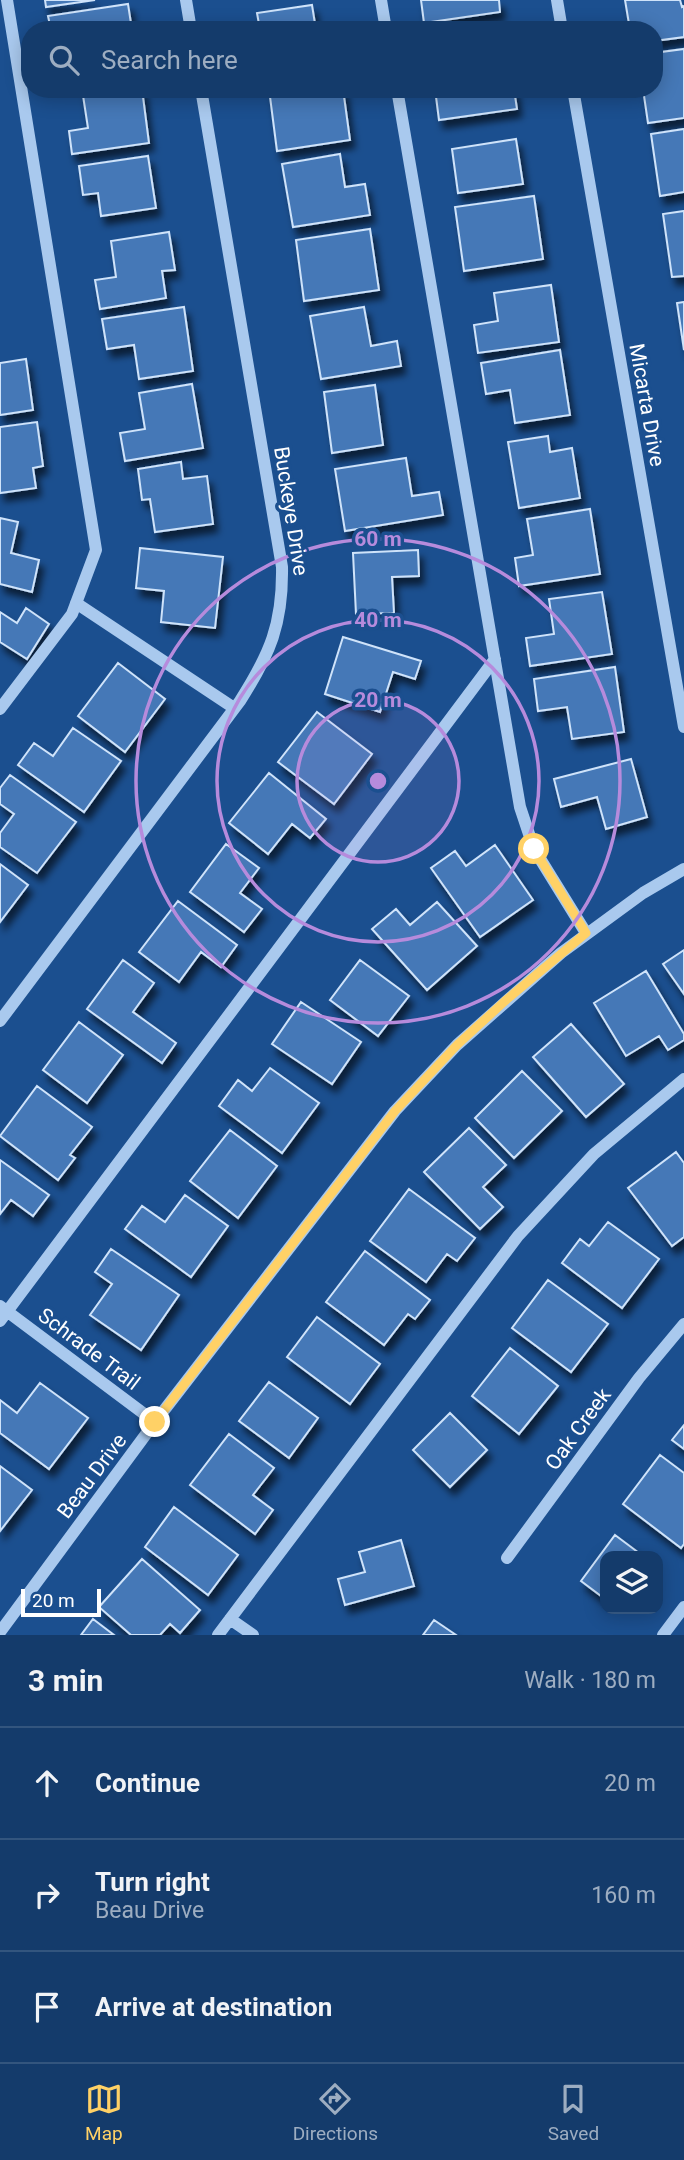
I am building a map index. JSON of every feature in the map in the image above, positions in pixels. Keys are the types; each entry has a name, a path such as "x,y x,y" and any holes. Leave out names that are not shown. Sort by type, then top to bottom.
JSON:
{"street":[{"path":"7,0 21,87"},
{"path":"186,0 190,21"},
{"path":"381,0 384,21"},
{"path":"557,0 560,21"},
{"path":"0,709 72,614 96,550 23,98"},
{"name":"Buckeye Drive","path":"0,1021 234,708 270,648 281,608 282,567 203,98"},
{"path":"399,98 520,807 534,849 586,933"},
{"name":"Micarta Drive","path":"575,98 684,727"},
{"path":"76,603 234,708"},
{"path":"2,1313 495,659"},
{"name":"Beau Drive","path":"0,1632 155,1422 395,1111 457,1045 586,933 643,893 684,869"},
{"path":"218,1635 518,1236 594,1154 684,1079"},
{"name":"Schrade Trail","path":"2,1313 155,1422"},
{"name":"Oak Creek","path":"508,1558 639,1378 684,1324"},
{"path":"663,1635 684,1607"},
{"path":"230,1619 253,1635"}],"building":[{"path":"45,0 95,0 46,7"},
{"path":"421,0 499,0 500,12 424,21"},
{"path":"625,0 680,0 682,7 684,6 684,37 663,40 663,21 628,21"},
{"path":"128,4 131,21 49,21 48,16"},
{"path":"312,5 315,21 258,21 257,13"},
{"path":"684,49 684,118 648,123 644,98 663,98 663,52"},
{"path":"83,98 143,98 149,143 72,154 69,131 88,128"},
{"path":"270,98 344,98 350,140 277,151"},
{"path":"436,98 515,98 517,109 439,120"},
{"path":"684,129 684,192 660,196 651,134"},
{"path":"516,139 523,184 458,193 452,149"},
{"path":"340,154 345,187 365,184 370,215 293,227 282,164"},
{"path":"148,156 156,208 101,216 98,193 83,195 79,166"},
{"path":"534,196 543,259 464,271 455,207"},
{"path":"684,211 684,276 672,277 663,214"},
{"path":"370,229 379,290 304,301 296,240"},
{"path":"169,232 175,270 162,271 166,298 100,309 95,280 116,277 111,241"},
{"path":"551,285 559,342 478,353 474,325 498,321 494,293"},
{"path":"684,302 684,350 677,303"},
{"path":"184,307 193,371 139,379 134,345 107,349 102,319"},
{"path":"364,307 371,346 397,341 401,366 321,379 310,316"},
{"path":"560,350 570,415 515,423 510,390 486,394 481,363"},
{"path":"26,359 33,410 0,415 0,363"},
{"path":"192,384 203,448 125,461 120,433 145,429 139,393"},
{"path":"375,385 383,445 332,453 324,392"},
{"path":"37,422 43,466 33,468 36,488 0,493 0,427"},
{"path":"548,436 550,452 572,448 580,498 519,508 508,442"},
{"path":"406,458 412,496 439,492 443,515 345,531 335,469"},
{"path":"181,462 183,479 207,476 213,524 155,532 150,499 142,500 138,469"},
{"path":"590,509 600,574 519,586 515,558 533,555 527,519"},
{"path":"0,518 18,522 11,553 39,560 32,592 0,584"},
{"path":"140,548 223,557 215,628 161,622 164,591 136,588"},
{"path":"418,550 419,576 392,577 394,613 356,614 353,553"},
{"path":"602,592 612,654 530,666 526,638 554,634 549,599"},
{"path":"26,608 49,624 27,659 0,642 0,612 17,623"},
{"path":"343,637 421,661 415,679 393,672 380,712 325,694"},
{"path":"118,663 165,699 125,752 78,716"},
{"path":"615,667 624,732 572,739 567,707 538,711 534,679"},
{"path":"317,712 372,754 334,804 278,762"},
{"path":"73,728 121,761 84,812 18,765 34,743 53,756"},
{"path":"631,759 647,817 606,829 597,797 561,807 554,779"},
{"path":"269,773 326,819 310,838 292,824 268,854 229,823"},
{"path":"10,775 76,822 37,873 0,847 0,833 14,814 0,804 0,788"},
{"path":"226,844 259,868 240,893 262,909 244,932 190,892"},
{"path":"495,845 533,900 480,937 431,868 455,851 466,866"},
{"path":"0,864 28,885 0,922"},
{"path":"178,901 237,945 221,967 201,952 179,982 139,952"},
{"path":"437,902 477,946 427,990 372,929 396,909 410,925"},
{"path":"684,950 684,994 663,964"},
{"path":"123,960 154,983 133,1012 176,1043 162,1063 87,1009"},
{"path":"360,960 409,996 378,1036 330,1000"},
{"path":"646,971 684,1034 684,1040 668,1050 659,1036 626,1056 594,1003"},
{"path":"301,1002 361,1042 332,1084 272,1044"},
{"path":"79,1022 123,1055 87,1103 43,1070"},
{"path":"571,1024 624,1084 586,1117 533,1057"},
{"path":"270,1068 319,1103 282,1153 219,1106 238,1080 252,1091"},
{"path":"522,1071 562,1111 514,1158 475,1118"},
{"path":"37,1086 92,1127 70,1155 75,1158 58,1180 0,1136"},
{"path":"469,1128 506,1165 483,1187 503,1207 480,1229 424,1172"},
{"path":"230,1130 277,1166 238,1218 190,1181"},
{"path":"676,1152 684,1163 684,1237 672,1246 628,1188"},
{"path":"0,1160 49,1195 33,1216 11,1200 0,1214"},
{"path":"409,1189 475,1238 457,1261 447,1254 426,1282 370,1241"},
{"path":"185,1195 228,1226 191,1277 125,1229 142,1206 165,1222"},
{"path":"608,1222 659,1259 622,1308 562,1263 580,1239 589,1246"},
{"path":"111,1249 179,1295 141,1350 90,1315 112,1284 95,1272"},
{"path":"365,1251 430,1300 415,1319 408,1314 384,1345 326,1302"},
{"path":"548,1280 608,1324 571,1372 512,1328"},
{"path":"317,1317 380,1364 350,1404 287,1357"},
{"path":"510,1348 558,1386 519,1434 472,1396"},
{"path":"269,1382 318,1418 289,1458 239,1421"},
{"path":"40,1383 88,1418 49,1469 0,1433 0,1400 17,1413"},
{"path":"450,1413 487,1450 450,1487 413,1450"},
{"path":"684,1425 684,1449 672,1440"},
{"path":"229,1434 274,1468 253,1495 273,1510 255,1534 190,1485"},
{"path":"660,1455 684,1473 684,1544 681,1548 623,1504"},
{"path":"0,1466 32,1490 0,1531"},
{"path":"174,1507 238,1555 208,1595 145,1547"},
{"path":"615,1535 636,1551 603,1551"},
{"path":"401,1540 414,1586 345,1605 338,1579 365,1572 359,1552"},
{"path":"600,1555 600,1595 581,1581"},
{"path":"142,1559 200,1610 180,1633 170,1624 160,1635 131,1635 99,1607"},
{"path":"93,1619 114,1635 81,1635"},
{"path":"434,1620 456,1635 423,1635"}],"route":[{"path":"155,1422 395,1111 457,1045 586,933 534,849"}]}
